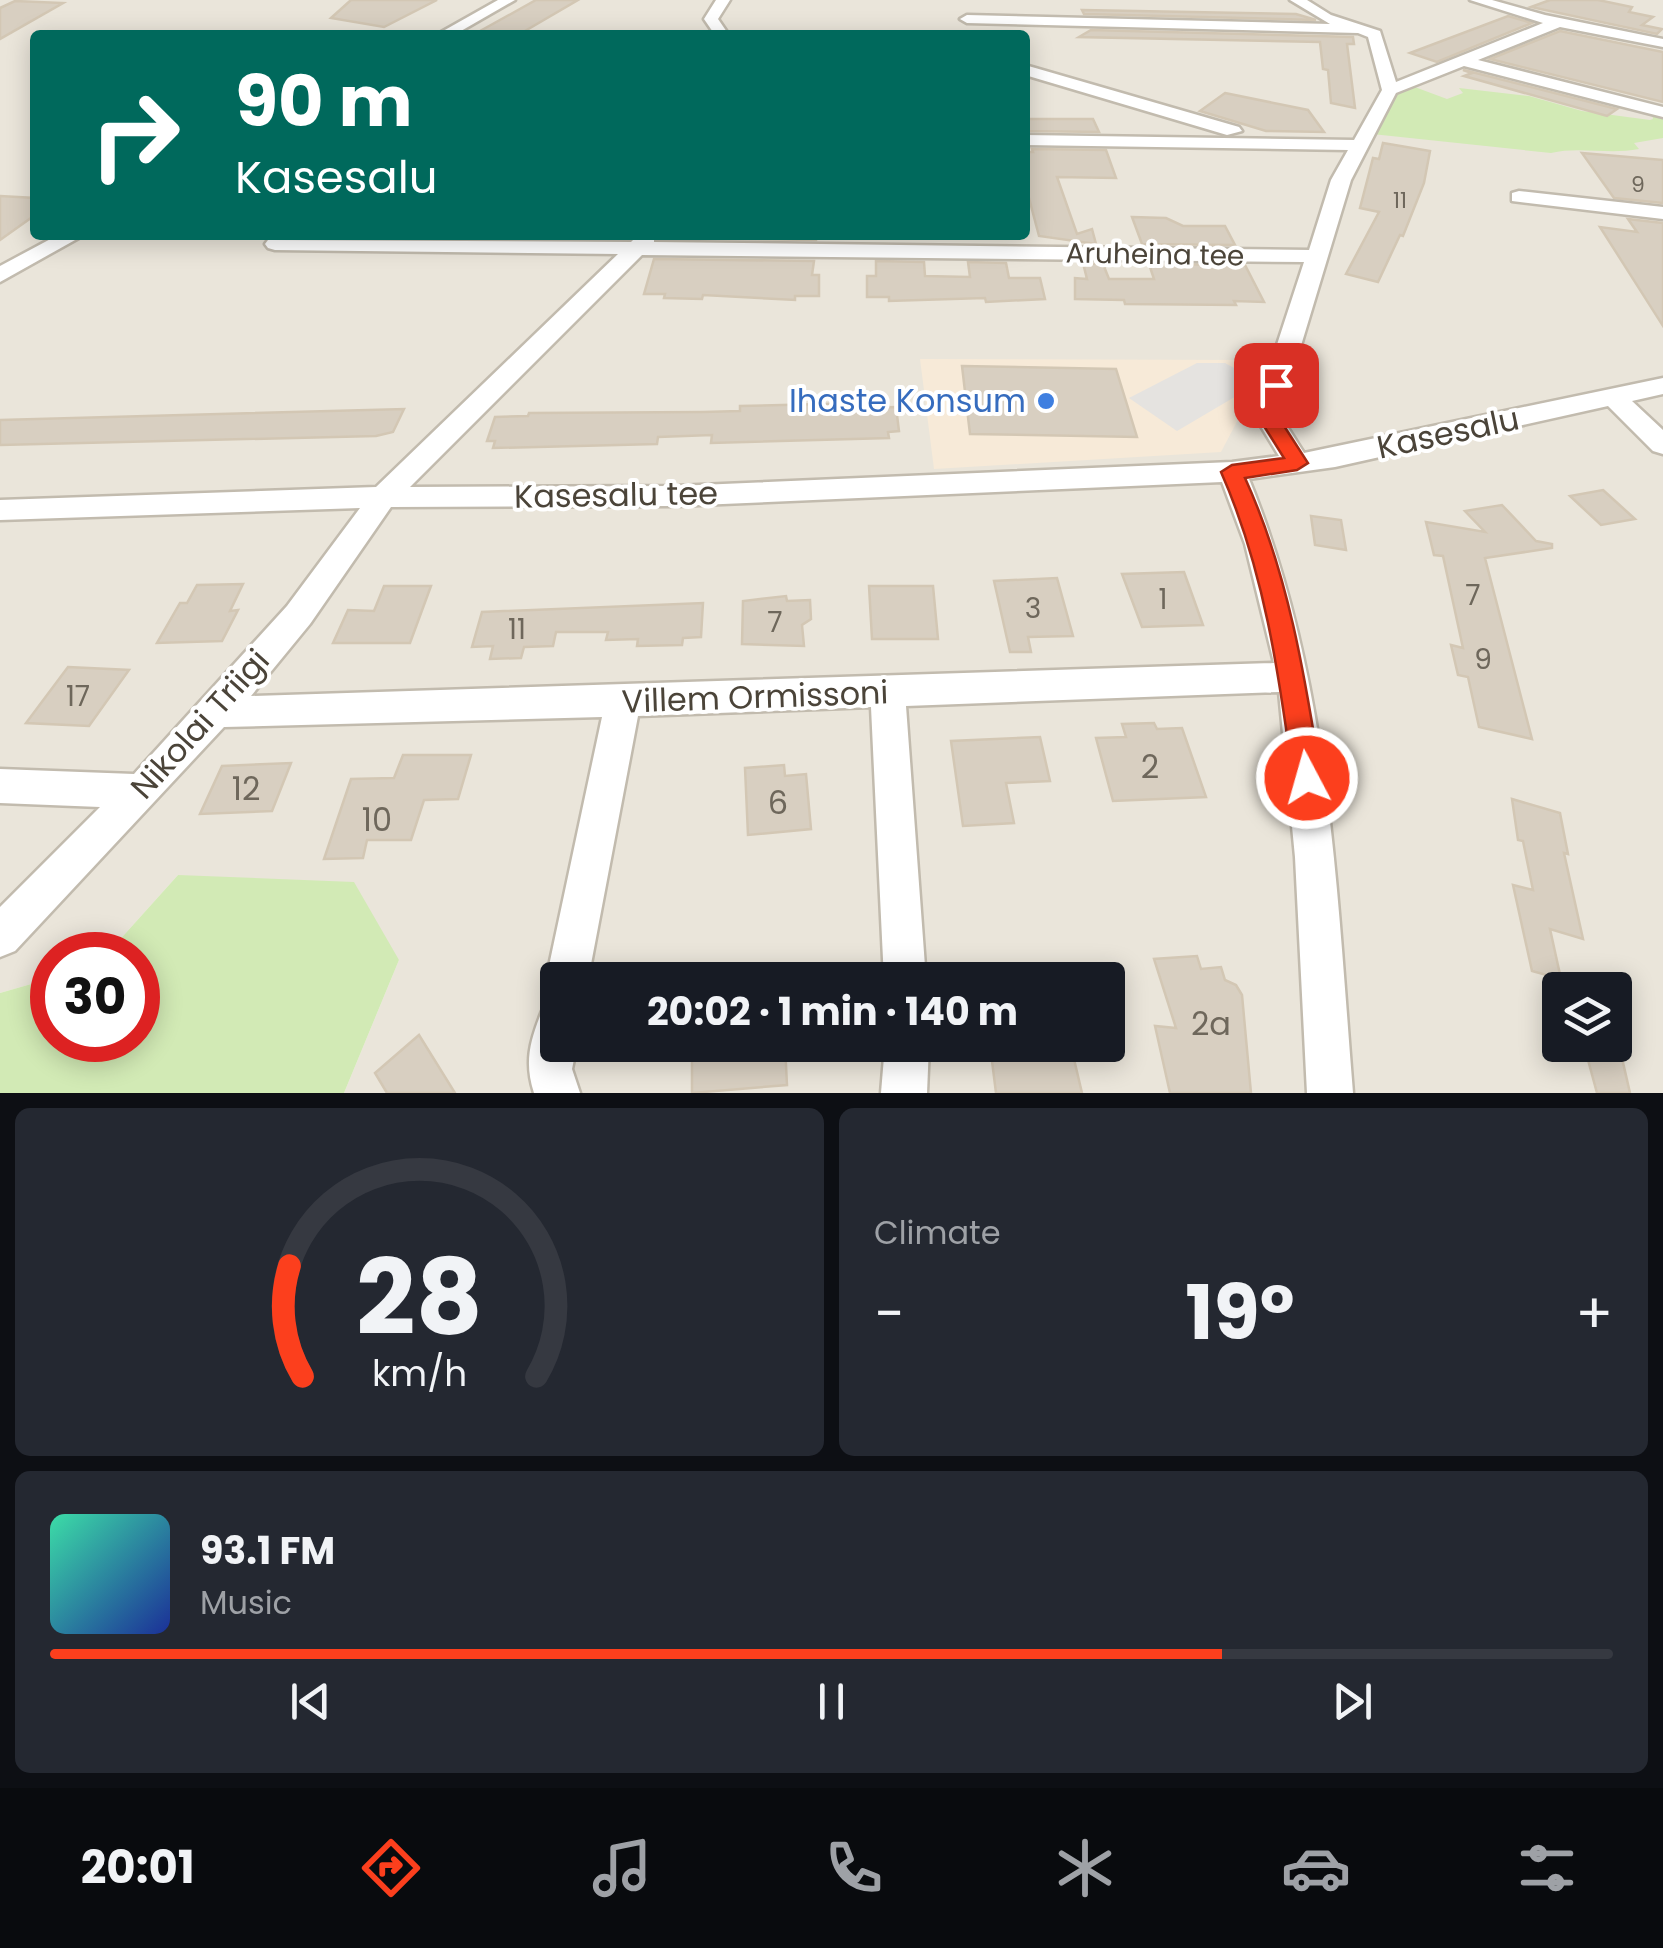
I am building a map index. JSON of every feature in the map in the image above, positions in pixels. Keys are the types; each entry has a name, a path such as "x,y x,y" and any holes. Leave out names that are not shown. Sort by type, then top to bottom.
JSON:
{"street":[{"path":"452,30 508,0"},
{"path":"719,30 712,19 723,0"},
{"path":"955,0 963,26 1360,29"},
{"path":"1297,0 1309,10 1375,34 1390,90 1384,108 1341,180 1267,415 1297,463"},
{"path":"1477,0 1663,43"},
{"path":"1390,90 1560,22"},
{"path":"1463,61 1663,112"},
{"path":"1030,71 1270,142"},
{"path":"1030,140 1359,145"},
{"path":"1519,198 1663,213"},
{"path":"0,275 65,240"},
{"name":"Aruheina tee","path":"275,244 645,241 1315,256"},
{"name":"Nikolai Triigi","path":"0,936 217,712 352,545 383,496 645,241"},
{"name":"Kasesalu","path":"1232,472 1297,463 1663,386"},
{"path":"1613,397 1663,445"},
{"path":"1232,472 1256,526 1304,738 1330,1093"},
{"name":"Kasesalu tee","path":"0,510 383,496 694,496 1232,472"},
{"name":"Villem Ormissoni","path":"217,712 623,702 1293,677"},
{"path":"888,693 904,962"},
{"path":"571,962 623,702"},
{"path":"0,786 140,791"},
{"path":"551,1062 549,1070 557,1093"},
{"path":"904,1093 906,1062"}],"shaded area":[{"path":"0,0 1663,0 1663,1093 344,1093 399,960 178,875 127,932 30,932 30,984 0,993"},
{"path":"920,359 1255,360 1264,370 1221,452 934,469"},
{"path":"1197,363 1225,363 1260,382 1177,431 1129,398"}],"green space":[{"path":"1412,86 1447,99 1463,93 1459,88 1529,96 1582,111 1650,120 1651,109 1663,112 1663,138 1634,143 1639,149 1627,151 1551,153 1372,134 1399,92"},
{"path":"178,875 354,882 399,960 344,1093 0,1093 0,993 30,984 30,1062 160,1062 160,932 127,932"}],"building":[{"path":"351,0 437,0 384,27 331,18"},
{"path":"536,0 578,0 527,30 482,30"},
{"path":"1550,0 1598,0 1632,7 1629,12 1653,17 1642,25 1662,29 1657,34 1531,7"},
{"path":"15,1 63,3 0,39 0,8"},
{"path":"1082,10 1296,14 1316,20 1084,14"},
{"path":"1508,16 1532,23 1437,62 1410,53"},
{"path":"1091,30 1353,37 1354,44 1347,44 1355,108 1331,103 1320,42 1079,37"},
{"path":"1560,31 1663,52 1663,102 1490,59"},
{"path":"1463,70 1617,109 1607,116 1464,76 1472,73"},
{"path":"1225,93 1308,110 1324,132 1266,131 1200,111"},
{"path":"1030,119 1093,119 1099,132 1030,131"},
{"path":"1383,143 1430,151 1424,183 1403,236 1400,235 1378,282 1346,274 1379,212 1360,208 1373,158 1379,159"},
{"path":"1032,149 1106,150 1116,178 1057,177 1077,234 1092,229 1096,244 1039,236 1030,202"},
{"path":"1582,153 1663,160 1663,203 1614,198"},
{"path":"0,196 30,198 30,219 0,240"},
{"path":"1132,217 1166,218 1183,226 1225,226 1235,245 1142,244"},
{"path":"1628,219 1663,223 1663,326 1600,227 1637,232"},
{"path":"654,259 814,261 812,275 819,275 819,296 795,296 795,300 703,295 702,299 644,294"},
{"path":"876,261 924,262 925,276 970,277 968,262 1006,263 1009,278 1040,278 1045,299 889,301 889,297 867,297 867,276 876,276"},
{"path":"1083,263 1103,264 1109,279 1154,279 1149,264 1245,265 1264,302 1125,304 1124,300 1075,299 1075,278 1087,279"},
{"name":"Ihaste Konsum","path":"962,366 1116,369 1137,437 970,434"},
{"path":"861,403 861,408 896,407 899,431 888,432 889,438 711,443 712,435 658,437 657,444 493,448 495,441 487,441 495,417 529,413 740,411 740,406"},
{"path":"404,409 393,432 376,436 0,445 0,420"},
{"path":"1603,490 1635,519 1601,525 1570,496"},
{"path":"1502,505 1536,541 1552,544 1552,548 1485,558 1532,739 1479,727 1468,677 1458,675 1451,645 1463,648 1443,556 1434,555 1426,522 1485,532 1465,511"},
{"path":"1311,516 1341,520 1346,550 1315,545"},
{"path":"1184,572 1203,625 1142,627 1122,574"},
{"path":"1057,578 1073,636 1028,637 1031,652 1010,652 994,581"},
{"path":"243,584 230,611 238,610 222,641 157,643 180,603 187,603 197,585"},
{"path":"384,586 431,586 410,643 333,643 348,610 374,611"},
{"path":"869,586 933,586 938,639 872,639"},
{"path":"786,596 787,601 810,600 811,619 802,625 804,646 742,644 743,601"},
{"path":"703,603 701,637 683,638 682,645 637,646 638,639 606,640 608,632 556,632 553,646 524,647 521,658 490,659 493,646 472,647 482,612"},
{"path":"68,667 129,670 89,726 26,723"},
{"path":"1154,723 1157,729 1182,728 1206,797 1113,801 1096,738 1126,737 1122,724"},
{"path":"1040,737 1050,781 1006,783 1014,823 963,826 951,741"},
{"path":"403,755 471,755 458,799 424,800 411,840 367,840 363,858 324,859 351,779 394,778"},
{"path":"291,763 272,811 200,814 222,766"},
{"path":"784,765 785,776 806,774 811,829 748,835 745,768"},
{"path":"1512,799 1560,813 1568,854 1564,853 1583,939 1550,929 1559,972 1532,971 1513,885 1533,890 1523,841 1518,840"},
{"path":"1197,956 1201,969 1221,967 1225,980 1236,985 1242,995 1251,1093 1170,1093 1155,1026 1176,1028 1154,959"},
{"path":"419,1035 455,1093 387,1093 375,1073"},
{"path":"692,1062 786,1062 787,1085 692,1093"},
{"path":"992,1062 1075,1062 1082,1093 996,1093"},
{"path":"1589,1062 1623,1062 1630,1093 1597,1093"}],"place":[{"name":"Ihaste Konsum","path":"1046,401"}],"route":[{"path":"1276,385 1267,415 1297,463 1232,472 1256,526 1266,564 1293,677 1307,778"}]}
